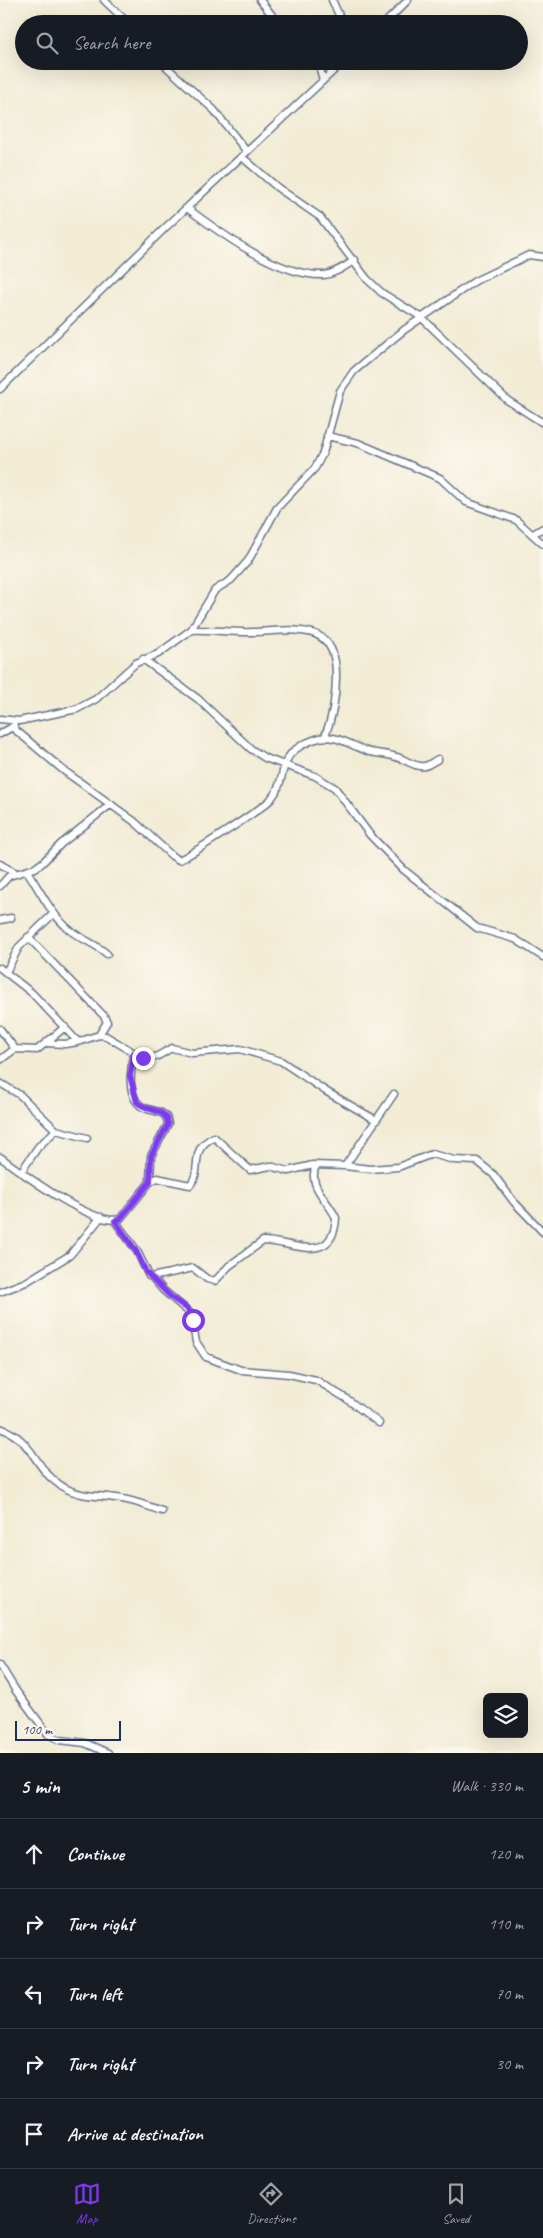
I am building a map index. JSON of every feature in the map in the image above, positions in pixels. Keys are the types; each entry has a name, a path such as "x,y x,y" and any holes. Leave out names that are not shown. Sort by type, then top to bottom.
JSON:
{"street":[{"path":"104,0 120,15"},
{"path":"260,0 272,15"},
{"path":"332,0 339,15"},
{"path":"393,15 408,0"},
{"path":"170,70 214,110 244,154 278,188 320,217 382,293 420,317 507,400 543,423"},
{"path":"320,70 323,81"},
{"path":"0,389 186,208 335,70"},
{"path":"186,208 250,251 292,268 324,274 336,272 355,260"},
{"path":"0,719 19,721 77,709 90,703 143,659 158,654 192,630 215,590 231,580 248,561 277,508 315,468 323,453 338,397 346,381 365,360 420,317 484,276 529,256 543,257"},
{"path":"327,436 358,442 431,474 448,484 466,502 516,520 543,544"},
{"path":"533,534 543,528"},
{"path":"192,630 251,632 292,630 316,636 331,644 334,652 336,693 334,710 325,736"},
{"path":"143,659 198,699 251,749 265,758 315,776 335,788 370,835 404,870 477,928 515,939 543,957"},
{"path":"0,734 12,728 19,721"},
{"path":"12,728 63,770 111,804 179,860 265,805 276,792 283,765 296,748 325,736 368,751 398,757 418,766 424,766 438,759"},
{"path":"0,886 9,876 27,871 42,863 61,844 111,804"},
{"path":"0,864 16,874"},
{"path":"27,871 54,914 73,932 98,945 107,954"},
{"path":"54,914 28,937 3,970 32,993 78,1042"},
{"path":"0,920 10,918"},
{"path":"28,937 104,1016 108,1022 99,1035"},
{"path":"0,1060 16,1049 32,1051 47,1043 65,1027"},
{"path":"0,1029 16,1049"},
{"path":"47,1043 65,1044 99,1035 111,1038 134,1053 150,1059 156,1058 172,1048 192,1053 231,1049 247,1051 281,1061 327,1092 376,1120"},
{"path":"134,1053 130,1076 137,1102 146,1108 161,1112 168,1119 166,1128 151,1156 150,1182"},
{"path":"0,1083 20,1095 56,1130 87,1138"},
{"path":"345,1166 394,1094"},
{"path":"21,1172 38,1148 56,1130"},
{"path":"150,1170 157,1178 190,1185 194,1178 198,1151 214,1137 250,1170 270,1166 288,1171 316,1165 345,1166 370,1170 398,1167 432,1154 454,1160 478,1161 493,1174 514,1202 543,1232"},
{"path":"0,1157 52,1194 101,1217 115,1221 136,1251 146,1272 163,1290 191,1314 196,1342 206,1357 241,1370 289,1374 316,1380 347,1399 380,1423"},
{"path":"152,1277 193,1268 207,1279 215,1282 229,1266 263,1241 308,1248 320,1247 328,1242 333,1236 336,1218 319,1192 313,1174 316,1165"},
{"path":"302,1167 313,1174"},
{"path":"115,1221 120,1219 150,1182 157,1178"},
{"path":"0,1292 26,1282 70,1255 101,1217"},
{"path":"0,1428 22,1439 41,1467 63,1487 78,1494 123,1499 162,1511"},
{"path":"0,1665 16,1692 48,1734 60,1740 85,1743 108,1753"}],"route":[{"path":"143,1058 134,1053 130,1076 134,1095 141,1106 161,1112 168,1119 168,1124 151,1156 150,1182 120,1219 115,1221 136,1251 149,1276 171,1297 188,1309 193,1320"}]}
